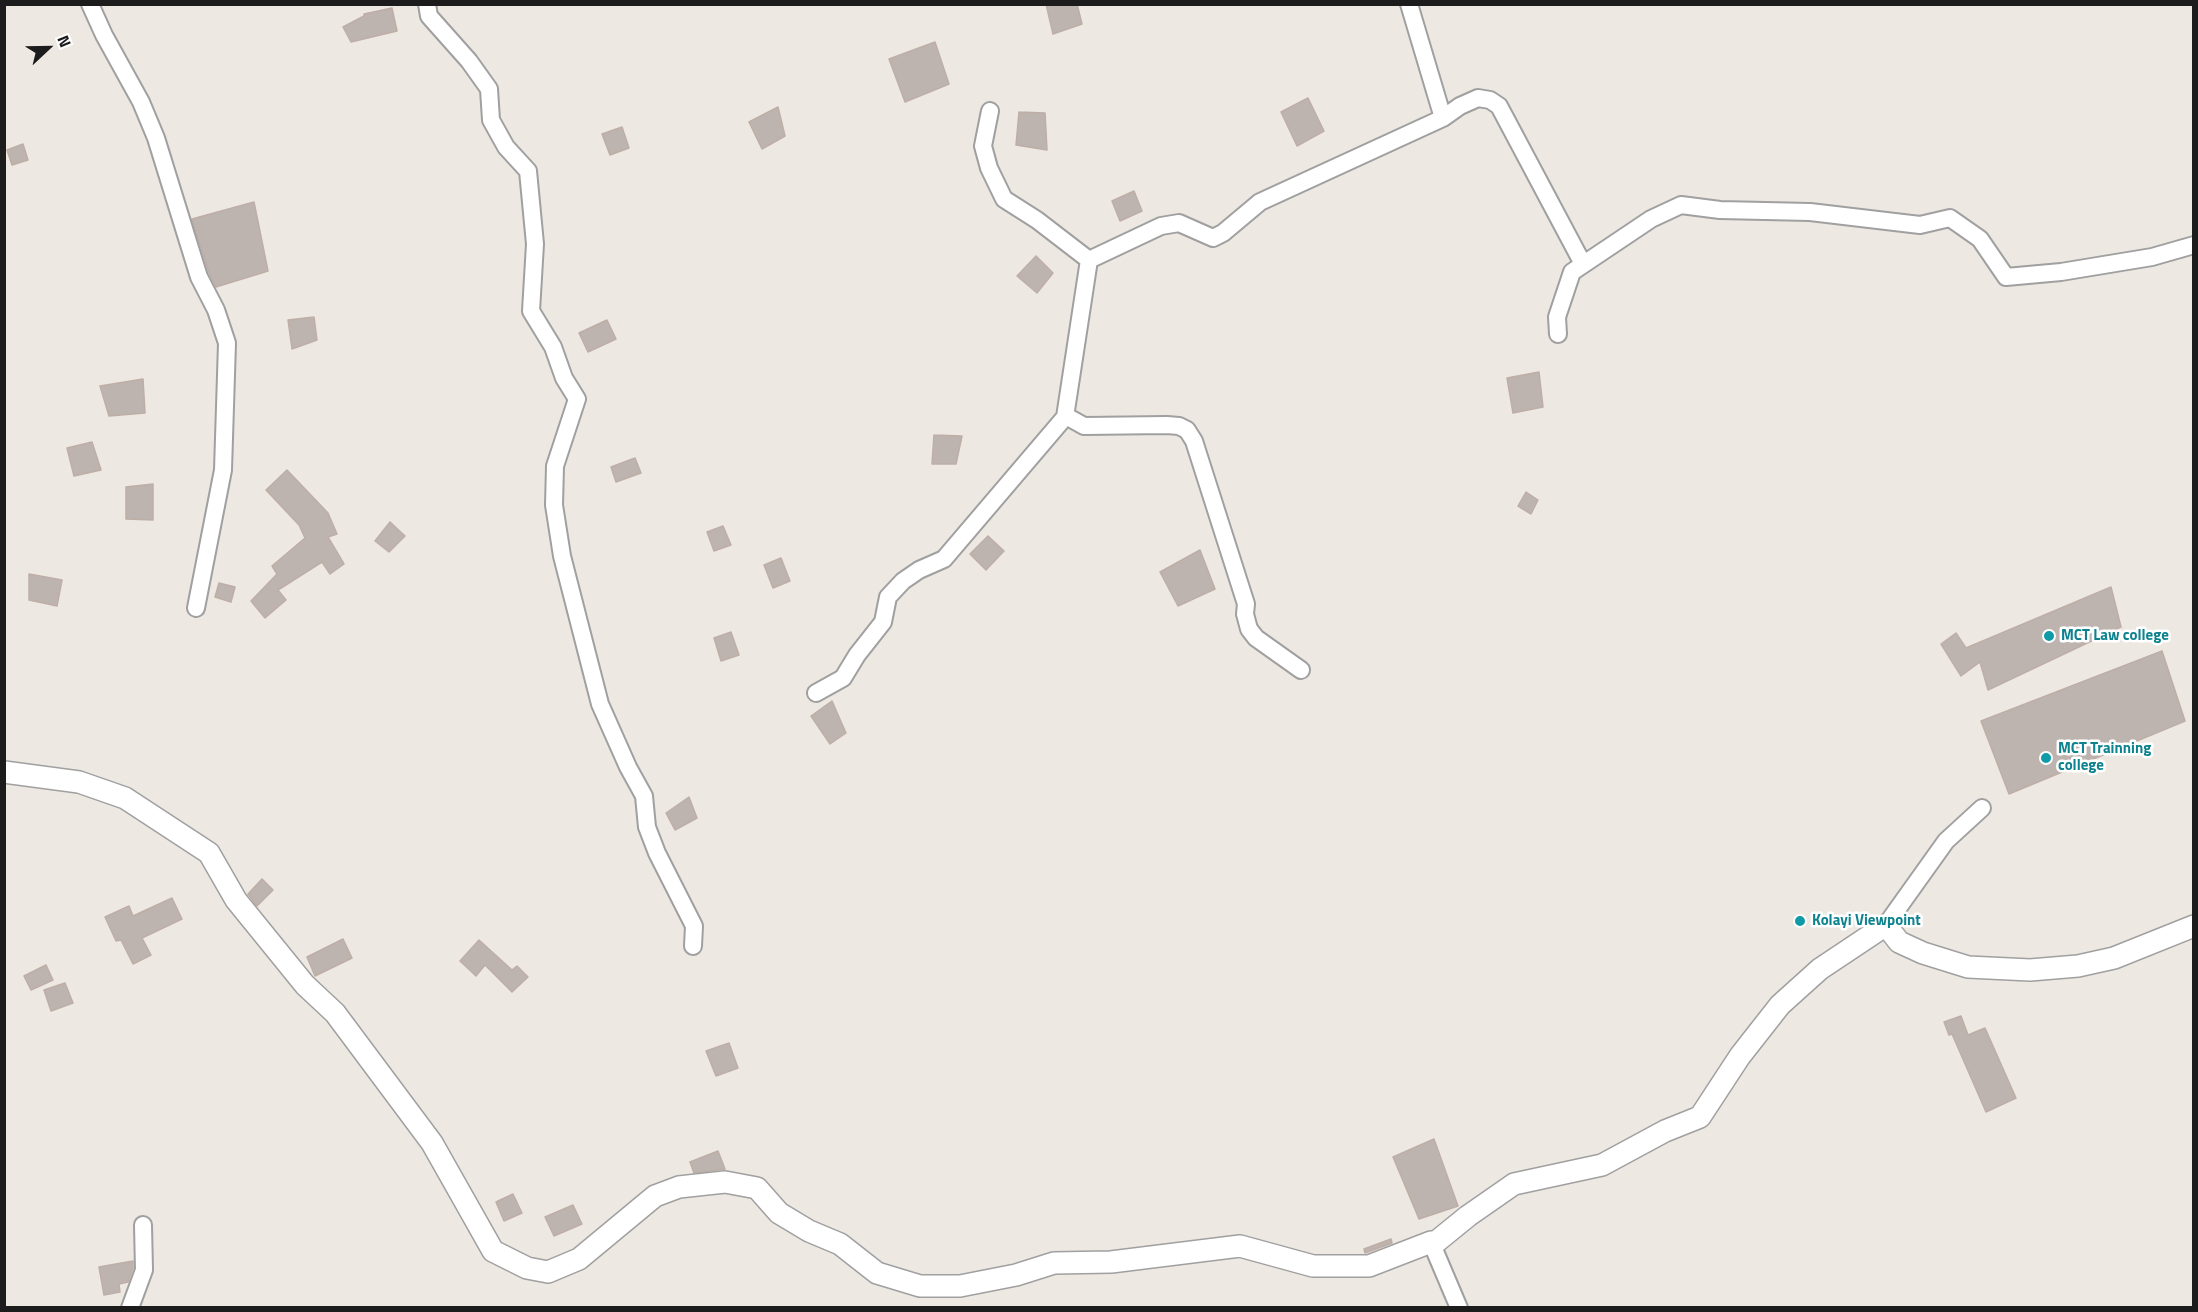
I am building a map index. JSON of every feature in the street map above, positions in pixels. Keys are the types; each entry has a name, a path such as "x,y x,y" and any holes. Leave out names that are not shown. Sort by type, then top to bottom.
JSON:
{"street":[{"path":"90,4 104,35 141,102 152,129 199,277 216,310 227,343 223,470 196,608"},
{"path":"428,4 429,16 469,61 489,89 491,120 506,147 528,171 534,244 531,311 553,347 564,378 577,399 555,466 554,505 562,556 600,704 628,767 644,796 647,827 654,844 694,926 693,946"},
{"path":"1409,4 1443,118"},
{"path":"1089,260 1161,226 1179,223 1213,238 1223,233 1260,202 1443,118 1460,106 1478,98 1490,100 1499,106 1583,264"},
{"path":"990,111 983,146 988,168 1004,199 1037,220 1089,260"},
{"path":"1558,334 1557,317 1572,272 1651,219 1681,205 1720,210 1810,212 1920,225 1950,218 1980,239 2006,277 2061,272 2152,256 2193,244"},
{"path":"816,693 843,678 857,654 883,622 888,597 903,581 919,570 944,559 1066,416 1089,260"},
{"path":"1066,416 1084,426 1167,425 1179,426 1187,430 1194,441 1246,604 1245,614 1249,629 1256,638 1300,670"},
{"path":"4,772 79,782 125,798 209,853 236,900 305,985 335,1013 432,1143 493,1251 527,1268 548,1272 579,1259 655,1196 679,1187 725,1182 757,1188 779,1213 809,1231 840,1244 877,1273 920,1286 960,1286 1016,1275 1054,1263 1111,1262 1240,1246 1312,1266 1370,1266 1436,1242 1514,1184 1602,1165 1665,1131 1700,1117 1740,1056 1780,1005 1820,969 1886,925 1946,841 1982,808"},
{"path":"1886,925 1899,942 1923,953 1968,967 2030,970 2078,966 2114,958 2193,926"},
{"path":"130,1308 144,1270 143,1225"},
{"path":"1431,1242 1459,1308"}],"building":[{"path":"1046,4 1077,4 1082,24 1053,34"},
{"path":"392,8 397,31 351,42 343,27 364,14"},
{"path":"935,42 949,84 905,102 889,59"},
{"path":"1308,98 1324,131 1297,146 1281,112"},
{"path":"778,107 785,136 762,149 749,122"},
{"path":"1019,112 1045,113 1047,150 1016,145"},
{"path":"622,127 629,148 610,155 602,134"},
{"path":"23,144 28,160 12,165 7,150"},
{"path":"1134,191 1142,211 1120,221 1112,201"},
{"path":"254,202 268,271 216,287 209,273 192,219"},
{"path":"1036,256 1053,273 1037,293 1017,276"},
{"path":"314,317 317,340 292,349 288,320"},
{"path":"607,320 616,339 588,352 579,333"},
{"path":"1539,372 1543,407 1513,413 1507,378"},
{"path":"143,379 145,413 109,416 100,386"},
{"path":"934,435 962,436 956,464 932,464"},
{"path":"92,442 101,470 74,476 67,448"},
{"path":"635,458 641,473 616,482 611,467"},
{"path":"287,470 328,513 337,534 328,537 344,564 330,574 322,562 278,590 286,600 265,618 251,601 277,574 272,566 305,538 299,525 266,490"},
{"path":"153,484 153,520 126,519 126,487"},
{"path":"1526,492 1538,500 1531,514 1518,506"},
{"path":"390,522 405,536 389,552 375,541"},
{"path":"723,526 731,545 714,551 707,532"},
{"path":"988,536 1004,551 986,570 970,554"},
{"path":"1200,550 1215,589 1178,606 1160,572"},
{"path":"781,558 790,581 773,588 764,565"},
{"path":"29,574 62,580 57,606 29,600"},
{"path":"219,583 235,587 231,602 215,597"},
{"name":"MCT Law college","path":"2111,587 2121,627 1988,690 1980,662 1961,676 1941,644 1956,633 1966,648"},
{"path":"731,632 739,655 721,661 714,638"},
{"name":"MCT Trainning college","path":"2162,651 2185,721 2009,794 1981,721"},
{"path":"832,701 846,733 830,744 811,716"},
{"path":"689,797 697,818 675,830 666,813"},
{"path":"262,879 273,890 257,906 248,894"},
{"path":"172,898 182,919 142,938 151,955 133,964 121,940 116,941 105,917 129,906 133,916"},
{"path":"343,939 352,958 315,976 307,957"},
{"path":"479,940 512,970 517,966 528,977 512,992 485,965 476,976 460,961"},
{"path":"46,965 53,980 31,990 24,976"},
{"path":"65,983 73,1003 51,1011 44,990"},
{"path":"1961,1016 1968,1035 1985,1028 2016,1098 1986,1112 1952,1034 1949,1035 1944,1022"},
{"path":"729,1043 738,1068 716,1076 706,1051"},
{"path":"1434,1139 1458,1206 1419,1219 1393,1157"},
{"path":"718,1151 725,1169 694,1173 690,1162"},
{"path":"513,1194 522,1213 504,1221 496,1202"},
{"path":"573,1205 582,1224 554,1236 545,1217"},
{"path":"1391,1239 1392,1243 1365,1253 1364,1249"},
{"path":"133,1261 128,1282 119,1284 120,1292 104,1295 99,1267"}],"place":[{"name":"MCT Law college","path":"2049,636"},
{"name":"MCT Trainning college","path":"2046,758"},
{"name":"Kolayi Viewpoint","path":"1800,921"}]}
